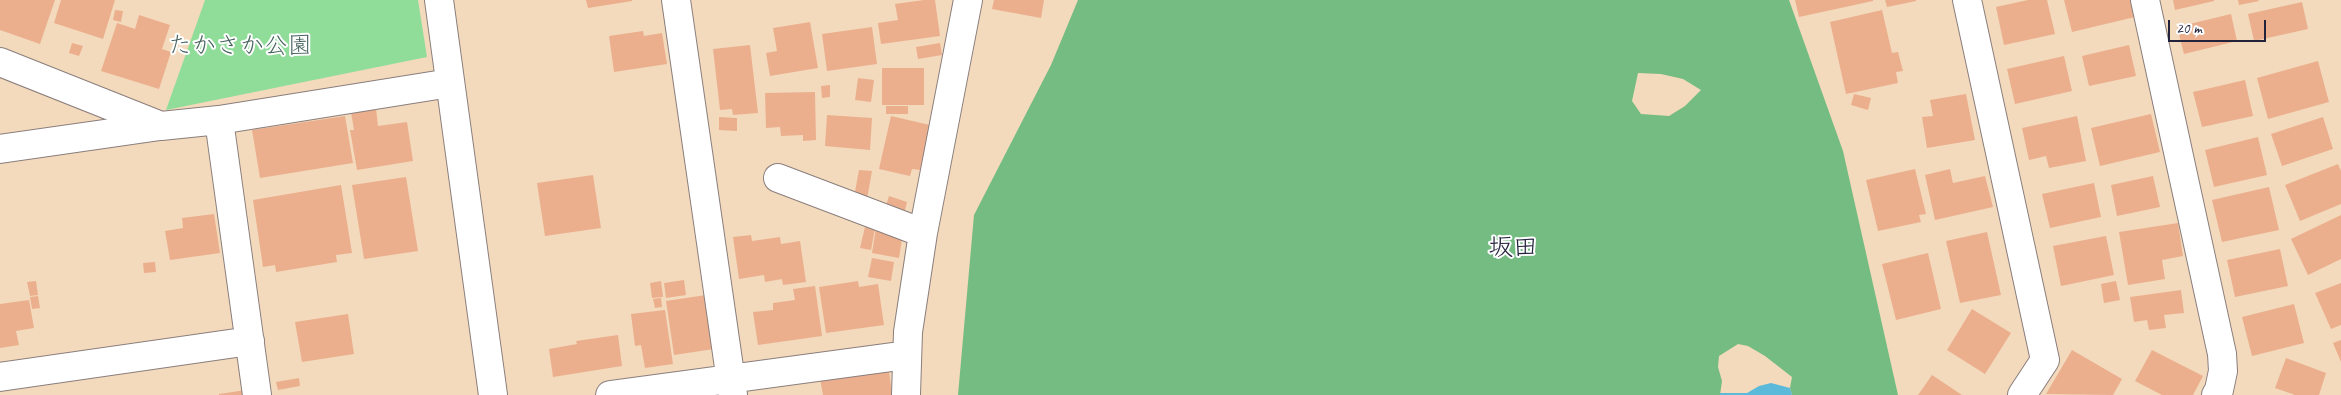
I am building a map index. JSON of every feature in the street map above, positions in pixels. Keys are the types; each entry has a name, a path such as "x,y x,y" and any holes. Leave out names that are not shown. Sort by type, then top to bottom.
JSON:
{"street":[{"path":"439,0 493,395"},
{"path":"676,0 732,387"},
{"path":"906,395 908,332 923,233 968,0"},
{"path":"1966,0 2045,360 2022,395"},
{"path":"2145,0 2222,354 2223,371 2216,395"},
{"path":"0,62 161,126"},
{"path":"0,149 161,126 219,120 450,83"},
{"path":"219,120 257,395"},
{"path":"778,178 923,233"},
{"path":"0,376 250,341"},
{"path":"610,395 732,387 907,355"}],"green space":[{"name":"たかさか公園","path":"205,0 418,0 427,57 166,110"},
{"path":"1078,0 1789,0 1843,151 1898,395 1792,395 1790,388 1792,377 1765,356 1748,346 1738,344 1719,356 1718,367 1722,381 1720,395 958,395 974,215 1051,65","holes":["1638,73 1661,74 1683,79 1701,90 1685,106 1669,116 1641,114 1632,101"]}],"water":[{"path":"1771,383 1790,388 1792,395 1720,395 1720,393 1747,393 1759,386"}],"building":[{"path":"0,0 55,0 40,44 0,30"},
{"path":"61,0 115,0 103,39 54,23"},
{"path":"586,0 632,0 632,1 588,8"},
{"path":"935,0 940,36 881,44 878,23 898,20 895,4"},
{"path":"994,0 1044,0 1041,18 992,9"},
{"path":"1795,0 1873,0 1873,1 1799,17"},
{"path":"1885,0 1916,0 1916,1 1887,7"},
{"path":"2028,0 2047,0 2055,34 2004,45 1996,7"},
{"path":"2064,0 2131,0 2135,17 2072,32"},
{"path":"2173,0 2214,0 2214,1 2175,10"},
{"path":"2238,0 2258,0 2259,1 2239,5"},
{"path":"2302,2 2308,29 2254,41 2248,14"},
{"path":"115,10 123,11 121,22 113,20"},
{"path":"1882,10 1892,53 1898,52 1903,71 1896,72 1898,83 1846,94 1830,22"},
{"path":"2231,14 2237,41 2184,54 2177,27"},
{"path":"139,15 170,25 162,49 171,52 159,89 101,71 117,23 135,29"},
{"path":"810,22 818,68 770,76 766,53 777,51 773,28"},
{"path":"872,27 877,64 827,71 822,34"},
{"path":"643,31 644,36 662,33 667,64 614,72 609,36"},
{"path":"72,43 83,46 79,56 69,53"},
{"path":"940,43 942,55 918,59 916,47"},
{"path":"750,45 758,113 733,115 732,109 720,110 713,49"},
{"path":"2129,45 2136,76 2089,86 2082,56"},
{"path":"2064,56 2072,91 2015,104 2007,69"},
{"path":"2318,61 2329,102 2268,119 2257,78"},
{"path":"882,68 924,68 924,105 882,105"},
{"path":"858,78 874,80 871,102 855,100"},
{"path":"2245,80 2253,116 2202,127 2193,92"},
{"path":"830,85 830,97 822,98 821,86"},
{"path":"815,92 816,140 803,141 803,135 781,136 780,127 766,128 765,93"},
{"path":"1854,94 1871,98 1868,110 1851,105"},
{"path":"1966,94 1975,140 1927,148 1922,117 1933,116 1930,100"},
{"path":"886,106 908,106 908,114 886,114"},
{"path":"376,108 378,126 407,122 413,161 357,170 350,130 354,130 351,112"},
{"path":"2151,114 2160,152 2100,166 2091,128"},
{"path":"827,115 872,118 870,150 825,146"},
{"path":"345,116 353,163 260,178 252,130"},
{"path":"891,116 930,125 920,170 912,169 910,176 879,169"},
{"path":"2077,116 2086,161 2049,168 2046,156 2029,160 2022,128"},
{"path":"719,117 737,118 737,131 719,130"},
{"path":"2323,117 2333,149 2282,166 2271,134"},
{"path":"2258,137 2267,175 2214,187 2205,150"},
{"path":"2338,164 2341,171 2341,204 2300,221 2285,185"},
{"path":"1915,169 1926,214 1919,215 1921,222 1878,231 1866,180"},
{"path":"1950,169 1953,183 1985,176 1993,207 1935,220 1925,175"},
{"path":"859,170 872,171 867,199 854,197"},
{"path":"593,175 601,228 545,236 537,183"},
{"path":"2153,176 2160,207 2117,216 2111,185"},
{"path":"406,177 418,251 364,259 352,185"},
{"path":"2094,183 2101,217 2050,228 2042,194"},
{"path":"341,185 352,253 336,255 337,262 276,272 275,265 263,267 253,200"},
{"path":"2269,187 2279,230 2222,242 2212,200"},
{"path":"889,196 907,202 904,214 885,209"},
{"path":"214,214 220,253 170,260 165,231 183,228 182,218"},
{"path":"2341,215 2341,259 2308,275 2291,239"},
{"path":"2178,223 2183,256 2162,260 2165,279 2128,285 2119,232"},
{"path":"865,227 875,229 871,250 860,248"},
{"path":"876,228 903,233 899,258 872,253"},
{"path":"1987,232 2001,295 1960,303 1946,241"},
{"path":"751,235 752,241 780,237 781,244 800,241 806,282 783,285 782,279 765,282 764,275 739,279 733,237"},
{"path":"2106,236 2114,275 2061,286 2053,246"},
{"path":"2280,249 2288,286 2235,297 2227,260"},
{"path":"1928,253 1941,309 1896,320 1882,264"},
{"path":"872,258 894,262 891,281 868,277"},
{"path":"155,262 156,272 144,273 143,263"},
{"path":"684,280 686,295 666,298 664,283"},
{"path":"36,281 38,295 30,296 27,282"},
{"path":"661,281 663,297 652,298 650,283"},
{"path":"858,281 859,287 878,284 884,325 826,333 819,287"},
{"path":"2116,281 2120,300 2104,303 2101,284"},
{"path":"2341,283 2341,325 2331,329 2315,293"},
{"path":"815,286 822,336 758,345 753,312 773,310 773,303 795,300 793,289"},
{"path":"2181,290 2184,313 2164,315 2166,328 2149,330 2147,320 2134,322 2130,297"},
{"path":"706,295 714,349 674,355 666,301"},
{"path":"38,296 40,308 32,309 30,297"},
{"path":"661,298 662,307 655,308 653,299"},
{"path":"29,300 34,328 16,331 19,345 0,348 0,304"},
{"path":"2294,304 2304,343 2252,356 2242,317"},
{"path":"1972,309 2011,333 1985,374 1947,350"},
{"path":"665,310 673,364 645,368 641,345 635,346 631,314"},
{"path":"348,314 354,354 302,362 295,322"},
{"path":"618,335 622,366 553,377 549,349 577,344 576,341"},
{"path":"2341,340 2341,362 2333,343"},
{"path":"2072,350 2122,379 2113,395 2046,394"},
{"path":"2152,350 2203,376 2193,395 2162,395 2135,381"},
{"path":"2286,358 2326,373 2319,395 2295,395 2275,388"},
{"path":"888,363 892,395 823,395 819,373"},
{"path":"1932,375 1962,395 1918,395"},
{"path":"299,378 300,386 278,390 276,382"},
{"path":"246,390 247,395 219,395 219,394"}],"district":[{"name":"坂田","path":"1513,248"}]}
